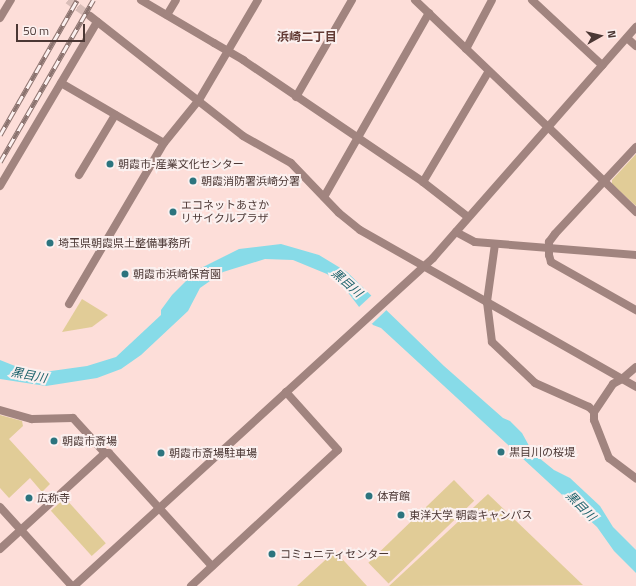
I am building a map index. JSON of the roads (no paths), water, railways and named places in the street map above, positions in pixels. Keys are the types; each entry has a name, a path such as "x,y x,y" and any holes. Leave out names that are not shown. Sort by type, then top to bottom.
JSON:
{"street":[{"path":"0,18 11,0"},
{"path":"141,0 243,60 423,182 468,217"},
{"path":"167,15 176,0"},
{"path":"69,304 164,143 199,100 258,0"},
{"path":"296,97 352,0"},
{"path":"415,0 636,212"},
{"path":"466,49 492,0"},
{"path":"532,0 602,65"},
{"path":"324,197 359,139 429,13"},
{"path":"90,16 243,136 291,163 324,197 360,230 636,387"},
{"path":"0,186 97,22"},
{"path":"0,507 19,530 73,586 425,266 636,27"},
{"path":"627,38 636,46"},
{"path":"423,182 490,71"},
{"path":"61,82 164,143"},
{"path":"79,175 115,115"},
{"path":"636,147 549,242 551,262 636,310"},
{"path":"456,232 475,242 636,255"},
{"path":"495,244 487,302 492,342 535,383 589,407 594,412"},
{"path":"636,367 622,379 613,384 594,412 594,420 609,458 636,478"},
{"path":"191,586 338,450 286,392"},
{"path":"0,410 32,419 73,418 105,454 109,453 212,566"},
{"path":"0,549 19,530 105,454"}],"water":[{"name":"黒目川","path":"281,244 319,255 347,272 444,366 503,418 510,421 522,433 533,453 554,470 570,478 600,506 613,527 636,550 636,573 614,551 597,527 381,328 373,325 346,290 327,274 293,260 265,259 223,272 200,288 188,311 141,355 121,369 97,378 46,386 0,379 0,360 20,368 44,372 87,366 116,357 161,315 161,310 172,295 197,270 239,249"}],"tunnel":[{"path":"68,0 90,16"}],"railway":[{"path":"0,135 77,0"},
{"path":"0,162 93,0"}],"place":[{"name":"朝霞市-産業文化センター","path":"110,164"},
{"name":"朝霞消防署浜崎分署","path":"193,181"},
{"name":"エコネットあさか リサイクルプラザ","path":"173,212"},
{"name":"埼玉県朝霞県土整備事務所","path":"50,243"},
{"name":"朝霞市浜崎保育園","path":"125,274"},
{"name":"朝霞市斎場","path":"54,441"},
{"name":"黒目川の桜堤","path":"501,452"},
{"name":"朝霞市斎場駐車場","path":"161,453"},
{"name":"体育館","path":"369,496"},
{"name":"広称寺","path":"29,498"},
{"name":"東洋大学 朝霞キャンパス","path":"401,515"},
{"name":"コミュニティセンター","path":"272,554"}],"district":[{"name":"浜崎二丁目","path":"307,37"}]}
